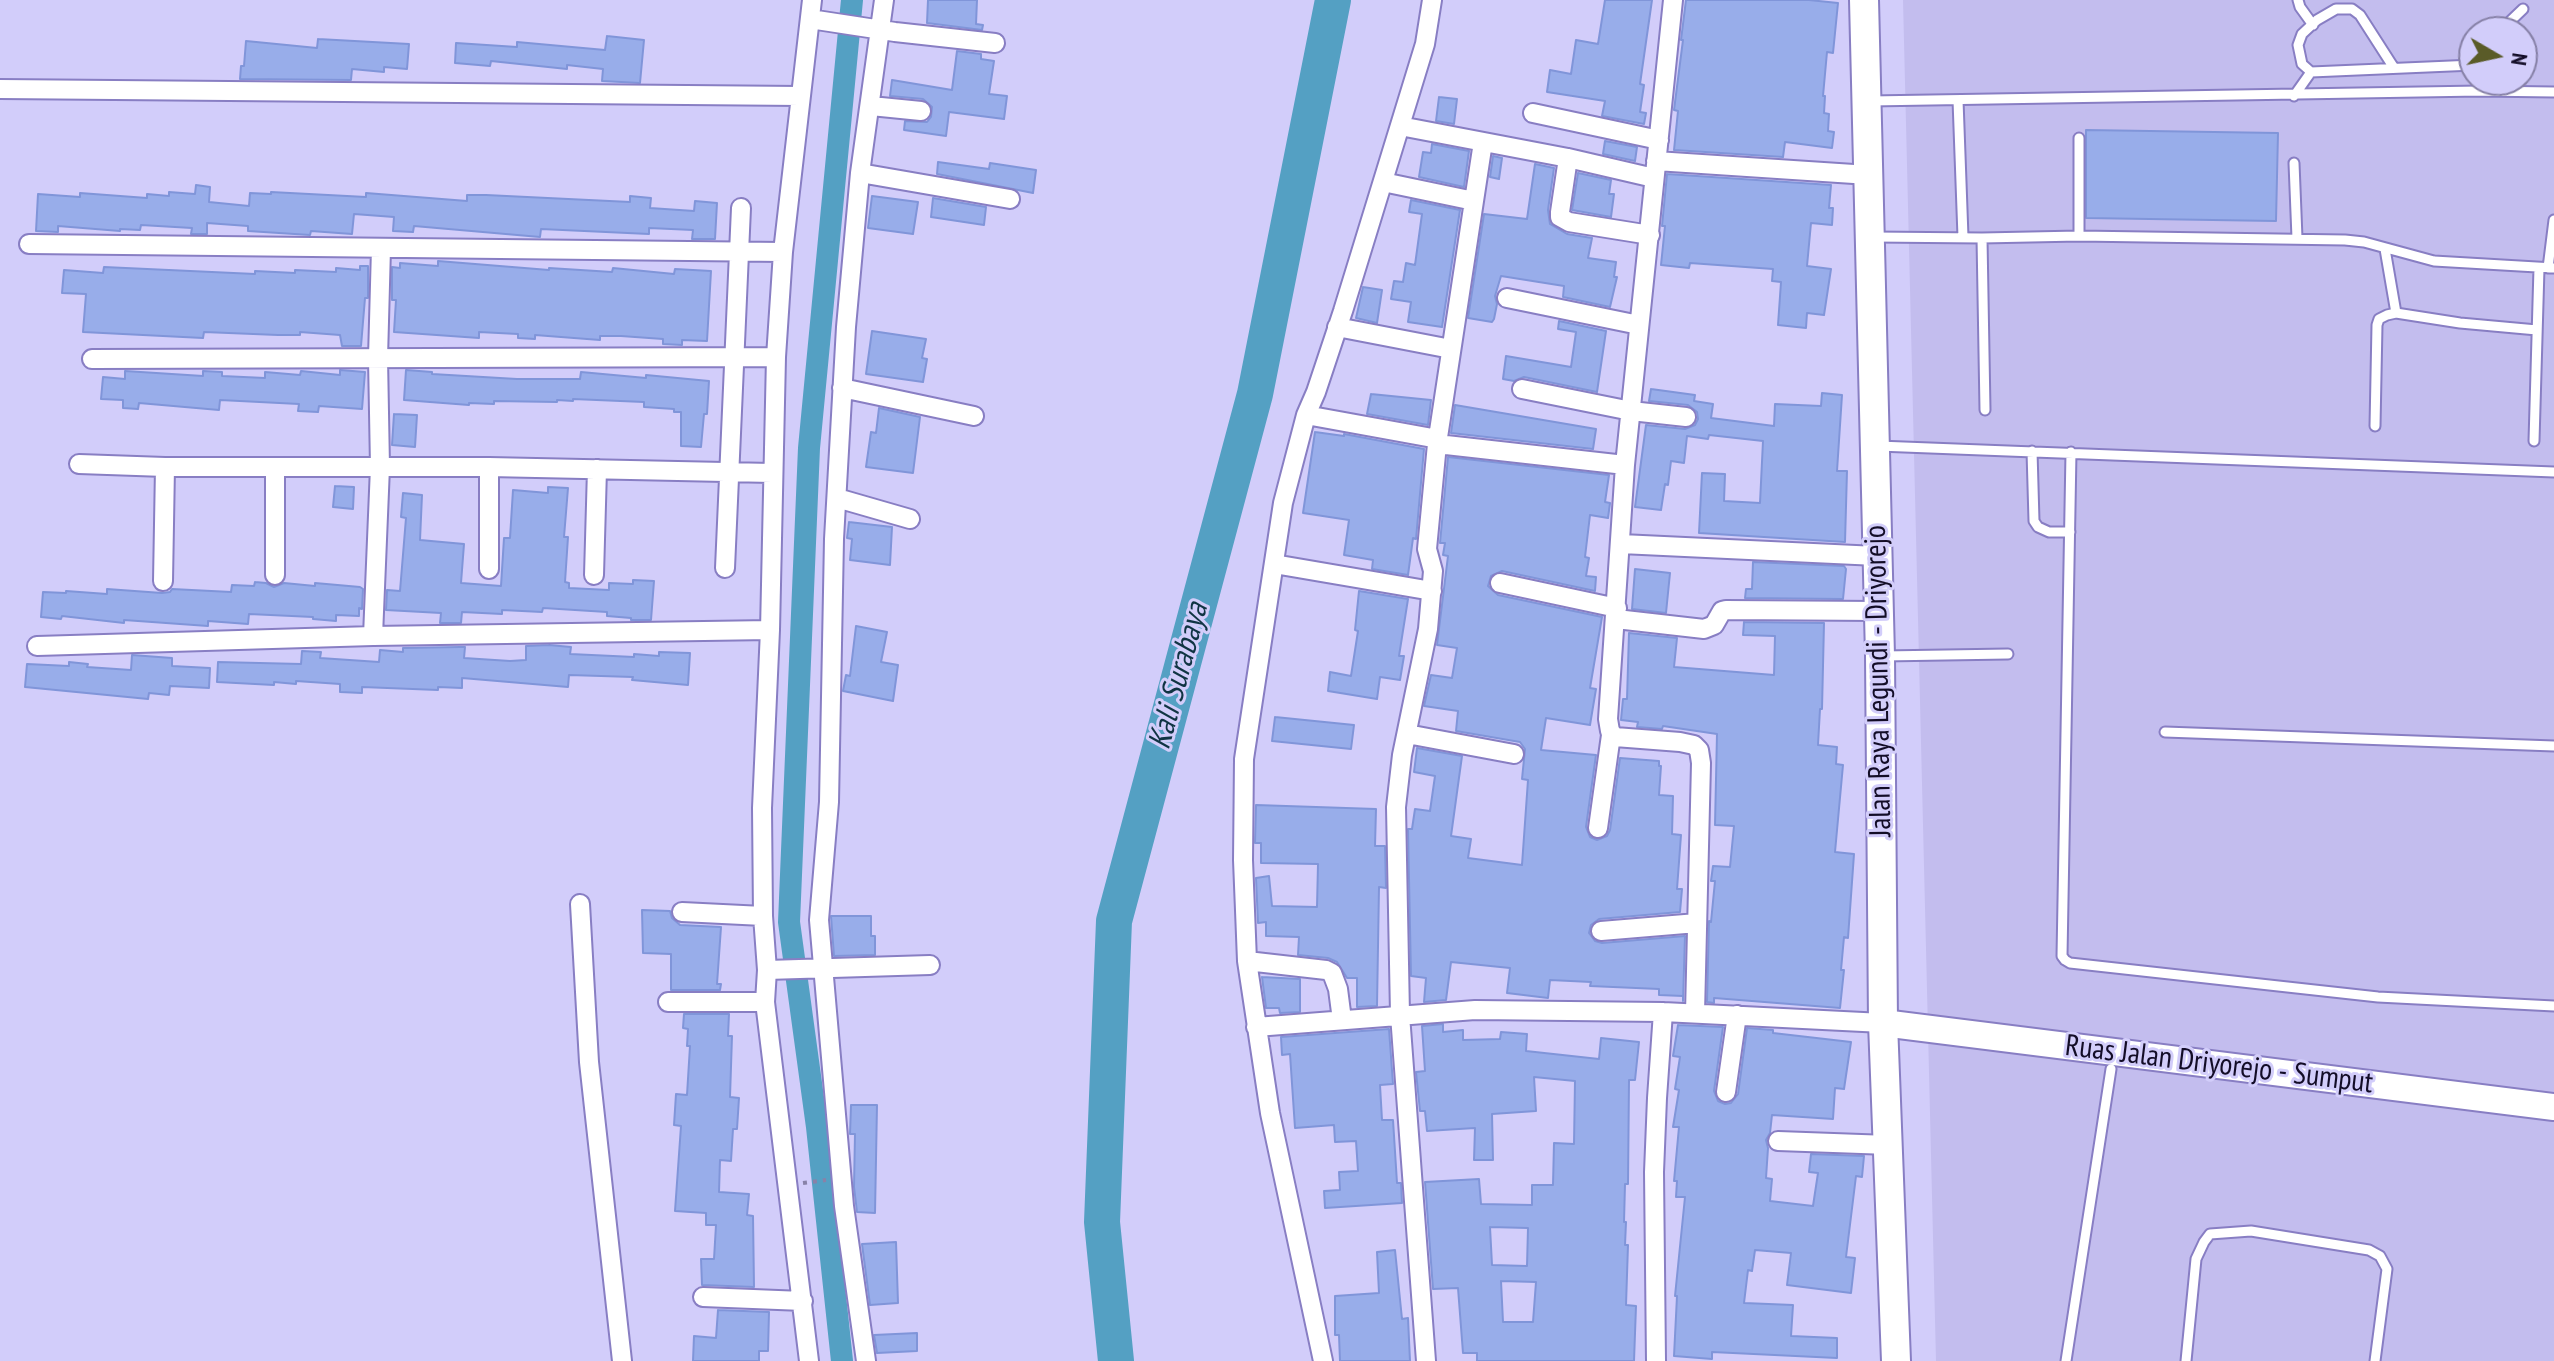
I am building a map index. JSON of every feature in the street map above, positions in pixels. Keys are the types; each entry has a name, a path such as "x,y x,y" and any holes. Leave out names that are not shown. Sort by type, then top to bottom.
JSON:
{"main road":[{"name":"Jalan Raya Legundi - Driyorejo","path":"1864,0 1880,656 1883,1023 1896,1361"},
{"name":"Ruas Jalan Driyorejo - Sumput","path":"1883,1023 2554,1107"}],"street":[{"path":"866,1361 844,1206 818,968 829,802 842,388 860,173 884,0"},
{"path":"1323,1361 1270,1113 1247,961 1243,860 1244,759 1283,503 1306,415 1337,327 1425,44 1432,0"},
{"path":"1598,828 1611,735 1608,719 1625,465 1673,0"},
{"path":"809,1361 765,1002 772,969 763,916 762,808 770,630 776,357 783,252 800,96 813,22 995,43"},
{"path":"0,89 800,96"},
{"path":"871,106 921,111"},
{"path":"1533,113 1659,140"},
{"path":"1400,126 1568,158 1655,169 1869,175"},
{"path":"1426,1361 1400,1015 1395,818 1407,734 1428,629 1433,571 1427,549 1438,442 1483,142"},
{"path":"1568,158 1560,217 1569,222 1650,235"},
{"path":"860,173 1010,199"},
{"path":"1383,182 1474,201"},
{"path":"725,568 741,208"},
{"path":"29,244 783,252"},
{"path":"373,636 380,467 378,358 381,248"},
{"path":"1507,298 1639,325"},
{"path":"1337,327 1451,349"},
{"path":"92,359 776,357"},
{"path":"842,388 974,416"},
{"path":"1522,389 1631,411 1686,417"},
{"path":"1306,415 1438,442 1625,465"},
{"path":"79,464 772,473"},
{"path":"163,581 165,467"},
{"path":"275,467 275,575"},
{"path":"489,467 489,569"},
{"path":"594,575 597,469"},
{"path":"837,498 910,519"},
{"path":"1621,544 1877,556"},
{"path":"1274,564 1432,591"},
{"path":"1500,583 1616,613 1704,629 1714,625 1722,611 1726,610 1878,611"},
{"path":"37,646 373,636 770,630"},
{"path":"1407,734 1514,754"},
{"path":"1611,735 1680,742 1694,745 1699,750 1695,1013"},
{"path":"580,904 590,1075 622,1361"},
{"path":"682,912 763,916"},
{"path":"1601,931 1697,923"},
{"path":"1247,961 1332,973 1338,989 1342,1020"},
{"path":"772,969 930,965"},
{"path":"668,1002 765,1002"},
{"path":"1256,1027 1475,1010 1695,1013 1883,1023"},
{"path":"1656,1361 1654,1172 1663,1012"},
{"path":"1726,1092 1737,1015"},
{"path":"1778,1141 1889,1145"},
{"path":"703,1297 803,1301"}],"lane":[{"path":"2298,0 2313,25"},
{"path":"2394,68 2360,15 2352,9 2336,9 2302,34 2298,45 2302,64 2311,72 2458,66"},
{"path":"2516,16 2523,9"},
{"path":"2294,96 2311,72"},
{"path":"1867,101 2294,96 2458,87"},
{"path":"1958,100 1963,237"},
{"path":"2079,138 2079,236"},
{"path":"2294,163 2297,238"},
{"path":"2534,441 2537,330 2554,220"},
{"path":"1871,237 2297,238 2364,242 2434,261 2547,268"},
{"path":"1982,238 1985,410"},
{"path":"2385,249 2396,313"},
{"path":"2375,426 2379,319 2396,313 2537,330"},
{"path":"1876,446 2554,472"},
{"path":"2032,451 2034,521 2038,527 2049,532 2070,532"},
{"path":"2071,452 2062,956 2065,960 2378,997 2554,1006"},
{"path":"1880,656 2008,654"},
{"path":"2165,732 2554,746"},
{"path":"2066,1361 2111,1069"},
{"path":"2186,1361 2196,1259 2204,1242 2210,1234 2251,1231 2369,1250 2380,1256 2387,1269 2375,1361"}],"path":[{"path":"804,1183 829,1180"}],"shaded area":[{"path":"1903,0 2554,0 2554,1361 1936,1361"}],"building":[{"path":"928,0 977,0 976,24 983,25 982,30 927,23"},
{"path":"1605,0 1652,0 1640,84 1644,85 1640,112 1646,113 1644,124 1602,116 1605,101 1547,92 1550,70 1571,74 1576,40 1598,44"},
{"path":"1686,0 1809,0 1838,3 1833,53 1827,52 1823,96 1824,113 1829,114 1828,131 1834,132 1832,148 1785,142 1783,157 1674,150 1678,111 1674,110"},
{"path":"607,36 644,40 640,83 602,81 603,69 567,65 567,69 491,61 490,66 455,63 456,43 517,47 517,42 605,50"},
{"path":"318,39 409,44 407,69 384,67 384,72 352,69 351,80 240,79 246,41 317,48"},
{"path":"957,51 981,54 981,59 994,61 989,94 1007,96 1004,119 949,112 946,136 904,130 905,121 927,122 932,107 923,99 890,96 892,80 952,90"},
{"path":"1439,97 1457,99 1454,124 1436,121"},
{"path":"2086,130 2278,133 2276,221 2086,218"},
{"path":"1605,141 1637,147 1635,161 1603,154"},
{"path":"1432,144 1469,151 1464,187 1419,177 1423,152 1431,153"},
{"path":"1493,156 1502,158 1499,179 1490,177"},
{"path":"938,162 989,169 990,163 1036,170 1033,193 937,174"},
{"path":"1535,164 1554,168 1548,210 1550,224 1567,234 1592,238 1588,258 1616,262 1614,277 1617,277 1610,307 1563,297 1564,286 1501,276 1492,322 1468,318 1484,214 1527,219"},
{"path":"1578,173 1611,180 1609,194 1614,194 1611,217 1572,210"},
{"path":"1667,174 1831,185 1829,208 1833,208 1832,225 1811,223 1807,266 1831,269 1824,315 1807,313 1806,328 1778,325 1781,282 1772,281 1773,269 1690,263 1689,268 1661,265"},
{"path":"196,185 210,187 209,202 249,206 250,193 271,192 366,197 366,193 467,201 467,195 486,195 630,202 630,196 651,198 650,208 694,211 695,201 717,203 715,239 692,239 693,230 649,228 649,234 541,229 540,237 414,226 413,232 393,231 394,217 354,214 352,234 248,231 248,226 207,223 207,234 191,234 192,228 141,225 140,230 58,226 58,232 36,231 38,194 80,197 80,193 147,198 147,194 169,196 169,192 195,194"},
{"path":"872,196 918,202 913,234 868,228"},
{"path":"933,198 986,207 984,225 931,217"},
{"path":"1411,200 1460,210 1442,327 1408,322 1411,302 1391,299 1394,281 1403,282 1406,263 1415,265 1422,214 1409,212"},
{"path":"438,261 549,270 612,272 613,268 674,274 675,269 711,271 707,341 682,340 682,345 663,344 663,339 621,336 600,336 600,340 535,335 535,339 518,338 518,334 479,332 479,338 394,332 396,300 392,300 392,267 400,268 400,263 438,266"},
{"path":"360,266 368,266 368,298 365,298 361,346 342,346 340,335 300,332 300,335 278,335 204,332 203,338 83,332 86,294 62,293 64,270 103,273 104,267 255,274 255,271 295,273 295,270 336,272 336,268 360,270"},
{"path":"1363,287 1382,290 1377,323 1356,318"},
{"path":"1559,321 1606,331 1597,392 1524,377 1514,381 1503,379 1506,356 1571,367 1576,332 1558,329"},
{"path":"872,331 926,339 922,358 927,359 923,382 866,374"},
{"path":"340,370 365,372 362,409 319,406 318,412 298,411 299,404 220,400 219,410 139,403 138,409 123,408 123,400 101,399 103,377 125,379 125,371 203,376 203,371 222,372 222,376 265,378 265,372 300,375 301,371 340,375"},
{"path":"406,370 517,379 580,379 581,372 709,381 701,447 681,446 681,412 674,412 674,409 644,407 644,402 573,399 557,402 494,401 494,404 469,405 404,400"},
{"path":"1651,389 1695,395 1694,401 1713,404 1711,418 1774,426 1775,404 1821,406 1822,393 1842,395 1837,471 1847,471 1845,542 1699,533 1702,473 1725,474 1724,501 1760,503 1763,441 1709,435 1708,439 1687,436 1684,463 1671,461 1661,510 1635,507 1646,425 1685,429 1695,425 1698,419 1697,412 1688,405 1649,401"},
{"path":"1371,394 1431,400 1428,425 1367,414"},
{"path":"1455,405 1596,429 1593,449 1451,433"},
{"path":"879,408 920,417 913,473 866,467 871,432 876,433"},
{"path":"394,414 417,415 415,447 392,445"},
{"path":"1315,432 1344,434 1424,449 1416,539 1413,538 1408,575 1372,569 1373,560 1344,555 1349,520 1303,513"},
{"path":"1448,457 1609,475 1605,502 1610,503 1608,518 1590,515 1586,576 1596,577 1595,591 1502,571 1491,576 1488,586 1498,595 1602,617 1590,688 1596,689 1590,725 1546,718 1541,750 1596,755 1586,827 1590,837 1597,840 1607,836 1610,830 1620,758 1659,761 1659,795 1673,796 1672,834 1681,835 1677,889 1682,889 1680,912 1599,919 1591,925 1589,933 1595,941 1602,943 1685,936 1683,1001 1683,996 1659,995 1659,989 1590,986 1591,982 1550,980 1548,998 1507,993 1510,968 1451,962 1446,1000 1424,1002 1426,978 1411,976 1408,829 1412,829 1415,809 1430,811 1435,776 1414,772 1417,748 1462,756 1451,836 1471,839 1468,858 1522,865 1528,780 1522,779 1525,749 1520,742 1456,731 1458,711 1424,706 1431,675 1452,678 1457,648 1437,645 1448,556 1443,555 1445,543 1440,543"},
{"path":"335,486 354,487 353,509 333,507"},
{"path":"548,487 568,488 564,537 568,537 565,582 569,583 569,588 609,590 609,583 654,581 651,620 607,616 607,612 543,608 542,612 502,610 502,614 462,612 461,623 440,623 441,613 386,610 387,590 400,591 406,518 401,517 403,493 422,495 420,540 464,544 461,583 501,586 504,538 510,538 513,490 548,493"},
{"path":"849,522 892,527 890,565 850,560 852,539 847,538"},
{"path":"1753,562 1844,566 1843,599 1745,598 1746,589 1752,589"},
{"path":"1635,569 1670,573 1666,613 1632,609"},
{"path":"255,582 274,587 284,583 315,586 315,583 360,587 363,589 362,609 359,608 359,616 336,615 336,621 249,614 248,624 208,621 208,626 41,617 43,592 107,594 107,589 162,593 172,589 231,592 232,585 254,586"},
{"path":"1359,591 1408,599 1399,656 1404,656 1400,680 1380,677 1377,699 1328,691 1330,672 1351,676 1358,631 1355,630"},
{"path":"1744,622 1824,623 1818,745 1837,747 1836,764 1843,765 1835,852 1854,854 1848,938 1844,937 1841,970 1844,970 1840,1008 1714,998 1714,1003 1707,1002 1709,921 1715,881 1711,881 1713,866 1730,867 1734,826 1715,825 1717,734 1663,726 1662,729 1637,727 1638,722 1621,720 1623,699 1627,699 1629,633 1677,638 1674,667 1774,675 1775,636 1743,635"},
{"path":"856,626 887,632 881,662 898,665 893,701 843,691 846,675 850,676"},
{"path":"526,646 571,647 570,654 634,657 634,654 659,656 659,652 690,653 688,685 632,680 633,677 569,675 568,687 462,678 462,688 362,687 362,693 340,692 340,684 217,682 218,662 301,664 302,651 321,652 320,658 379,662 380,650 403,652 403,648 465,647 464,658 510,661 526,660"},
{"path":"132,655 172,658 172,666 210,668 209,688 170,686 169,695 149,693 148,699 25,687 27,664 69,666 69,662 88,664 87,667 131,670"},
{"path":"1275,717 1354,725 1351,749 1272,741"},
{"path":"1256,805 1376,809 1375,846 1385,846 1386,888 1379,887 1377,1006 1357,1007 1357,978 1347,978 1337,962 1298,955 1299,937 1266,936 1266,922 1258,923 1256,878 1269,876 1272,906 1317,907 1318,864 1261,863 1261,843 1255,843"},
{"path":"642,910 670,911 672,918 680,925 721,927 717,984 721,984 720,990 671,990 671,954 643,953"},
{"path":"831,916 871,916 875,955 834,956"},
{"path":"1262,977 1300,979 1300,1012 1280,1013 1279,1008 1266,1008"},
{"path":"684,1014 729,1014 728,1036 732,1036 730,1097 739,1098 731,1161 720,1160 719,1192 749,1194 747,1215 753,1216 754,1287 702,1285 701,1259 714,1259 716,1225 706,1225 706,1213 675,1211 681,1126 674,1125 676,1094 687,1095 690,1046 687,1046 688,1029 683,1028"},
{"path":"1443,1024 1443,1032 1463,1030 1463,1040 1500,1039 1501,1032 1527,1034 1526,1051 1599,1059 1601,1038 1639,1042 1635,1080 1629,1080 1628,1184 1625,1184 1624,1222 1625,1245 1628,1245 1626,1305 1636,1306 1634,1361 1477,1361 1477,1353 1463,1353 1458,1288 1433,1289 1425,1182 1479,1179 1481,1204 1532,1205 1532,1185 1553,1185 1554,1143 1574,1144 1575,1081 1534,1077 1536,1111 1492,1114 1493,1160 1474,1160 1475,1128 1427,1131 1425,1111 1420,1111 1416,1072 1425,1071 1422,1026","holes":["1490,1227 1528,1228 1527,1266 1492,1265","1501,1281 1536,1282 1533,1322 1503,1322"]},
{"path":"1678,1025 1723,1027 1714,1091 1718,1101 1725,1104 1731,1103 1738,1094 1747,1028 1851,1042 1844,1089 1835,1088 1833,1119 1772,1115 1766,1140 1766,1178 1772,1179 1770,1201 1813,1206 1818,1173 1809,1172 1811,1154 1864,1156 1862,1177 1856,1176 1846,1257 1855,1258 1851,1293 1787,1285 1791,1253 1755,1250 1752,1271 1748,1270 1744,1303 1793,1305 1791,1336 1837,1338 1837,1358 1712,1352 1712,1359 1674,1356 1675,1296 1685,1197 1676,1197 1677,1181 1674,1181 1679,1127 1673,1127 1680,1057 1673,1056"},
{"path":"1389,1029 1393,1084 1380,1085 1382,1120 1393,1120 1397,1183 1401,1183 1402,1203 1325,1208 1324,1191 1340,1190 1339,1172 1358,1171 1356,1141 1335,1142 1334,1125 1295,1128 1290,1054 1282,1055 1281,1037"},
{"path":"851,1105 877,1105 875,1213 857,1212 855,1134 850,1134"},
{"path":"896,1242 898,1303 870,1305 862,1244"},
{"path":"1395,1250 1402,1319 1408,1318 1410,1361 1340,1361 1339,1335 1335,1335 1335,1296 1379,1293 1377,1252"},
{"path":"718,1310 769,1312 768,1351 759,1351 759,1361 693,1361 694,1336 716,1338"},
{"path":"917,1333 917,1351 877,1353 874,1335"}],"waterway":[{"path":"842,1361 817,1127 789,922 809,448 852,0"},
{"name":"Kali Surabaya","path":"1116,1361 1102,1222 1114,921 1255,394 1333,0"}]}
